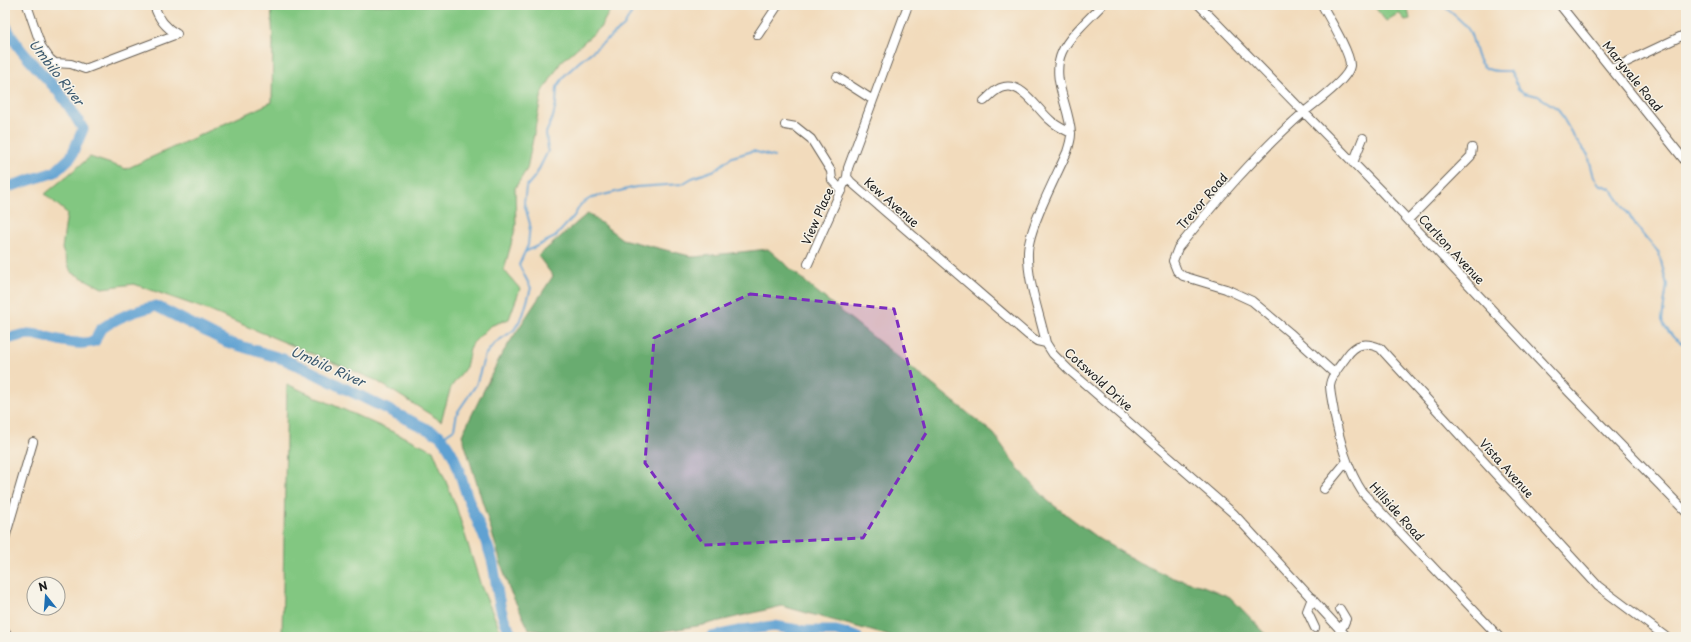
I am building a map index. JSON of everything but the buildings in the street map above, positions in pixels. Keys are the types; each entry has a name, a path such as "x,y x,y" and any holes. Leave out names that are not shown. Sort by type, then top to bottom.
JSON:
{"street":[{"path":"27,5 41,46 50,59 56,64 71,64 85,69 177,34 166,26 156,12 154,5"},
{"path":"758,35 778,5"},
{"name":"Kew Avenue","path":"908,5 848,168 847,177 1028,334 1037,341 1046,343"},
{"name":"Cotswold Drive","path":"1102,5 1061,52 1059,82 1071,133 1067,152 1031,235 1028,251 1028,266 1046,343 1053,354 1069,370 1233,513 1347,637"},
{"name":"Carlton Avenue","path":"1199,5 1408,220 1569,392 1686,512"},
{"name":"Trevor Road","path":"1322,5 1347,53 1350,65 1349,72 1341,81 1303,113 1242,173 1178,248 1173,260 1177,271 1183,276 1226,289 1252,301 1335,374"},
{"name":"Maryvale Road","path":"1560,5 1686,162"},
{"path":"1612,70 1686,34"},
{"path":"838,77 873,100"},
{"path":"984,101 996,90 1003,87 1014,87 1020,90 1048,119 1071,133"},
{"path":"785,125 796,127 811,139 831,171 832,180 842,191"},
{"path":"1353,163 1362,138"},
{"path":"1408,220 1471,156 1472,148"},
{"name":"View Place","path":"808,264 847,177"},
{"name":"Vista Avenue","path":"1335,374 1349,353 1359,345 1365,343 1380,348 1598,586 1666,637"},
{"name":"Hillside Road","path":"1335,374 1330,385 1331,393 1339,435 1355,481 1363,493 1499,637"},
{"path":"5,538 32,442"},
{"path":"1324,489 1347,461"},
{"path":"1312,598 1307,611 1315,628"},
{"path":"1339,628 1343,626 1346,619 1340,609"},
{"path":"5,632 9,637"}],"highlighted area":[{"path":"750,294 894,309 926,433 863,538 704,545 645,463 654,338"}],"green space":[{"path":"271,5 613,5 600,28 561,62 542,93 527,169 515,188 516,226 504,270 520,289 509,319 490,326 471,345 466,367 451,387 441,421 375,380 205,309 134,284 102,288 71,272 62,249 67,213 45,194 90,157 126,169 272,102 273,42"},
{"path":"1373,5 1407,5 1410,19 1405,20 1399,13 1386,21"},
{"path":"588,213 622,239 694,257 768,249 816,291 994,434 1017,467 1048,501 1099,539 1140,563 1173,578 1203,586 1230,597 1269,637 893,637 782,606 703,625 629,637 568,637 529,629 509,589 462,435 500,357 553,276 538,256"},
{"path":"287,384 433,450 456,506 481,586 503,637 282,637"}],"waterway":[{"path":"1443,5 1468,29 1471,34 1477,57 1483,66 1493,71 1510,71 1515,79 1518,89 1524,93 1538,96 1558,109 1575,139 1588,155 1594,177 1599,184 1611,189 1641,232 1659,253 1667,285 1662,320 1665,327 1674,338 1686,346"},
{"path":"444,440 445,435 454,429 457,413 476,385 485,355 495,343 514,330 523,315 531,288 519,265 528,245 530,224 524,203 526,187 536,175 548,151 546,133 553,117 556,104 557,87 565,75 579,62 624,26 634,8"},
{"name":"Umbilo River","path":"5,24 24,53 70,107 83,129 71,157 55,172 5,188"},
{"path":"525,252 555,237 574,216 581,204 591,198 636,187 682,184 692,178 715,170 732,157 753,151 774,157"},
{"name":"Umbilo River","path":"5,339 30,334 71,342 87,343 95,341 100,330 120,318 134,312 156,306 227,342 283,359 306,369 439,435 454,458 488,548 493,564 502,612 514,637"},
{"name":"Umbilo River","path":"711,637 742,630 774,626 804,631 836,631 857,637"}]}
